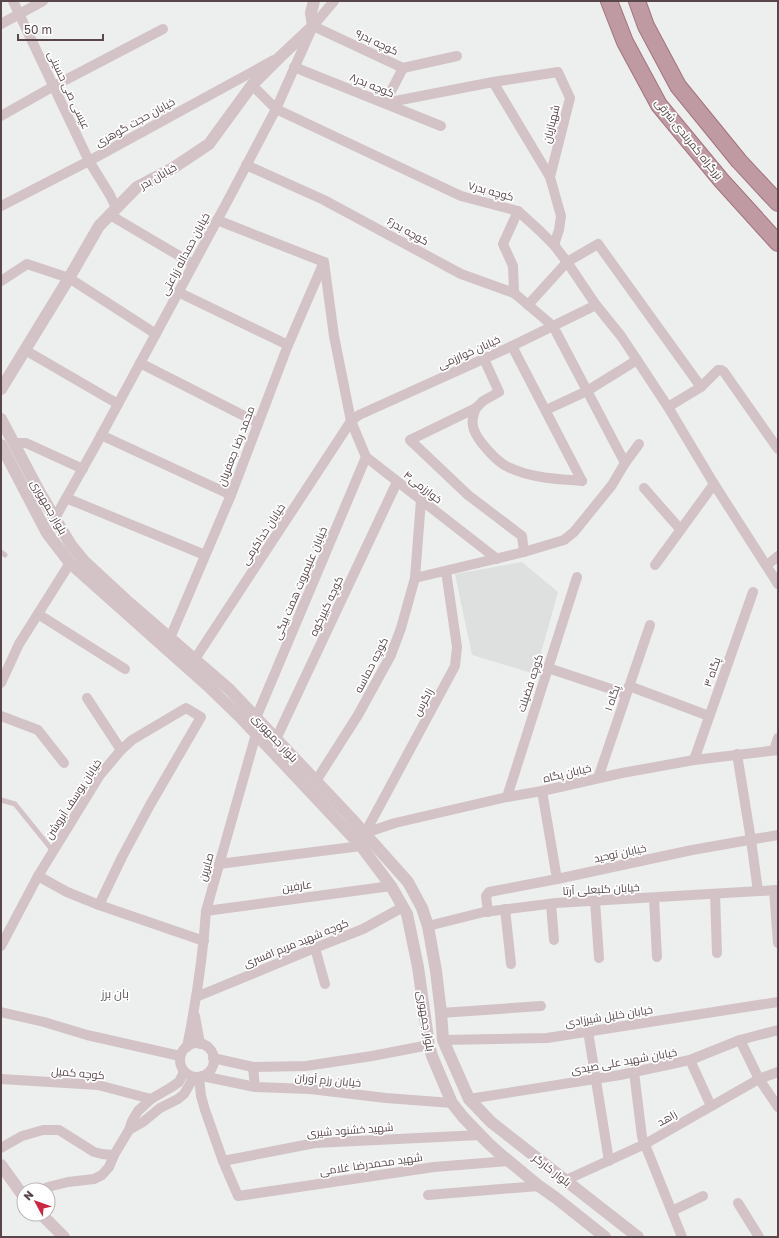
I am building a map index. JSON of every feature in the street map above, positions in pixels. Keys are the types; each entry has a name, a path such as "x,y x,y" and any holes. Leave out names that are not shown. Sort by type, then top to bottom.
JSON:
{"highway":[{"name":"بزرگراه کمربندی شرقی","path":"609,1 624,42 659,105 721,180 778,243"},
{"path":"637,1 646,26 678,86 740,161 778,203"}],"street":[{"name":"عیسی صی حسینی","path":"13,1 89,160 110,195 113,212"},
{"path":"1,24 43,1"},
{"path":"313,26 311,13 314,1"},
{"name":"خیابان حمداله زراعتی","path":"55,518 156,334 276,109 313,26 334,1"},
{"name":"خیابان بدر","path":"1,389 99,226 137,187 173,168 209,144 252,86 313,26"},
{"name":"کوچه بدر۹","path":"313,26 403,68 457,56"},
{"path":"1,116 54,86 163,29"},
{"name":"خیابان حجت گوهری","path":"1,206 280,57"},
{"name":"کوچه بدر۸","path":"294,67 441,126"},
{"path":"385,103 403,68"},
{"name":"شهبازیان","path":"493,82 558,72 570,98 550,177"},
{"path":"385,103 493,82 550,177 561,216 559,230 554,245"},
{"name":"کوچه بدر۷","path":"252,86 276,109 461,196 518,211 554,245 637,360 778,584"},
{"name":"کوچه بدر۶","path":"246,165 324,200 461,274 514,293 553,326"},
{"path":"514,293 513,266 503,244 518,211"},
{"path":"113,212 193,264"},
{"path":"217,220 324,262"},
{"path":"528,305 567,262 598,244 701,387"},
{"name":"محمد رضا جعفریان","path":"170,638 204,555 231,495 288,345 324,262"},
{"name":"خوارزمی۴","path":"324,262 334,336 352,421 366,457 497,558"},
{"path":"1,281 27,264 69,278 156,334"},
{"path":"178,292 288,345"},
{"name":"خیابان خوارزمی","path":"352,421 359,415 484,359 596,305"},
{"path":"553,326 625,463"},
{"path":"476,408 472,418 476,436 485,448 499,461 508,467 549,479 582,481 512,346"},
{"path":"25,350 118,404"},
{"path":"484,359 499,392 483,401 476,408 410,440 468,495 522,536 524,552"},
{"path":"546,410 587,391 637,360"},
{"path":"140,363 258,423"},
{"path":"668,407 701,387 718,370 721,370 724,372 778,448"},
{"name":"بلوار جمهوری","path":"1,419 39,491 71,545 85,562 170,638 218,696 256,734 360,846 391,886 407,914 418,967 429,1045 432,1056 452,1103"},
{"name":"خیابان خداکرمی","path":"191,664 352,421"},
{"path":"101,435 231,495"},
{"path":"14,443 26,443 82,468"},
{"path":"415,578 524,552 564,540 574,532 612,485 625,463 639,444"},
{"name":"بلوار جمهوری","path":"1,445 47,533 70,563 191,664 229,689 316,781 408,882 422,908 428,926 441,1013 443,1040 469,1099"},
{"name":"خیابان علیمروت همت بیگی","path":"256,718 366,457"},
{"name":"کوچه کبیرکوه","path":"276,740 397,482"},
{"path":"655,565 714,484"},
{"path":"644,488 680,529"},
{"path":"66,498 204,555"},
{"name":"کوچه حماسه","path":"316,781 358,715 391,655 401,628 415,578 421,500"},
{"path":"767,565 778,556"},
{"path":"1,683 19,644 70,563"},
{"name":"زاگرس","path":"365,834 455,666 458,647 446,571"},
{"name":"کوچه فضیلت","path":"507,797 577,577"},
{"name":"پگاه ۳","path":"694,760 753,592"},
{"path":"38,614 125,669"},
{"name":"پگاه ۱","path":"598,778 650,625"},
{"path":"548,668 628,690 709,716"},
{"path":"87,698 121,750"},
{"name":"خیابان یوسف آبروشن","path":"1,946 38,876 100,775 121,750 132,740 186,708 201,717 150,805 122,857 99,905"},
{"path":"1,716 38,730 64,764"},
{"name":"صابرین","path":"187,1047 204,941 206,911 256,734"},
{"path":"776,750 778,738"},
{"name":"خیابان پگاه","path":"365,834 395,823 598,778 694,760 776,750"},
{"path":"737,754 758,891"},
{"path":"542,791 557,878"},
{"name":"خیابان توحید","path":"488,912 486,896 489,892 692,850 778,835"},
{"path":"219,864 360,846"},
{"path":"38,876 67,892 99,905 204,941"},
{"name":"عارفین","path":"206,911 391,886"},
{"path":"776,890 778,943"},
{"name":"خیابان کلبعلی آرتا","path":"428,926 488,912 551,904 776,890"},
{"path":"715,894 717,953"},
{"path":"654,898 658,957"},
{"path":"595,901 599,958"},
{"path":"403,907 419,902"},
{"path":"551,904 554,940"},
{"name":"کوچه شهید مریم افسری","path":"196,997 363,929 403,907"},
{"path":"505,909 511,964"},
{"path":"315,948 325,984"},
{"name":"خیابان خلیل شیرزادی","path":"443,1040 547,1038 778,1002"},
{"path":"441,1013 540,1006"},
{"name":"صابرین","path":"194,1010 200,1044"},
{"path":"1,1012 44,1022 87,1035 180,1056"},
{"name":"خیابان شهید علی صیدی","path":"469,1099 596,1079 690,1060 740,1040 778,1030"},
{"path":"588,1031 609,1161"},
{"path":"429,1045 443,1040"},
{"path":"740,1040 759,1079 778,1107"},
{"path":"129,1130 143,1122 160,1108 178,1099 199,1077 208,1072 212,1066 213,1058 211,1052 206,1046 193,1044 183,1051 180,1056 180,1062 184,1072 189,1075 199,1077"},
{"name":"خیابان رزم آوران","path":"213,1058 253,1067 306,1066 372,1056 429,1045"},
{"path":"690,1060 711,1106"},
{"path":"253,1067 255,1087"},
{"path":"56,1185 94,1179 102,1175 109,1167 138,1111 151,1099 178,1082 184,1072"},
{"path":"634,1072 642,1137 682,1237"},
{"name":"زاهد","path":"566,1180 645,1144 759,1079 778,1072"},
{"path":"199,1077 201,1096 223,1161"},
{"name":"خیابان رزم آوران","path":"199,1077 255,1087 310,1089 386,1098 452,1103"},
{"name":"کوچه کمیل","path":"1,1079 98,1085 151,1099"},
{"path":"452,1103 469,1099"},
{"name":"بلوار کارگر","path":"469,1099 491,1122 638,1237"},
{"name":"بلوار کارگر","path":"452,1103 480,1135 509,1161 605,1237"},
{"path":"1,1148 22,1136 43,1130 59,1130 94,1152 114,1155"},
{"name":"شهید خشنود شیری","path":"223,1161 315,1143 480,1135"},
{"name":"شهید محمدرضا غلامی","path":"223,1161 238,1196 434,1167 509,1161"},
{"path":"1,1165 16,1186"},
{"path":"428,1195 539,1186"},
{"path":"672,1211 703,1196"},
{"path":"738,1203 759,1237"},
{"path":"49,1222 64,1237"}],"lane":[{"path":"1,800 14,804 53,851"}],"shaded area":[{"path":"522,562 558,592 535,674 472,655 455,574"}],"district":[{"name":"بان برز","path":"115,994"}]}
